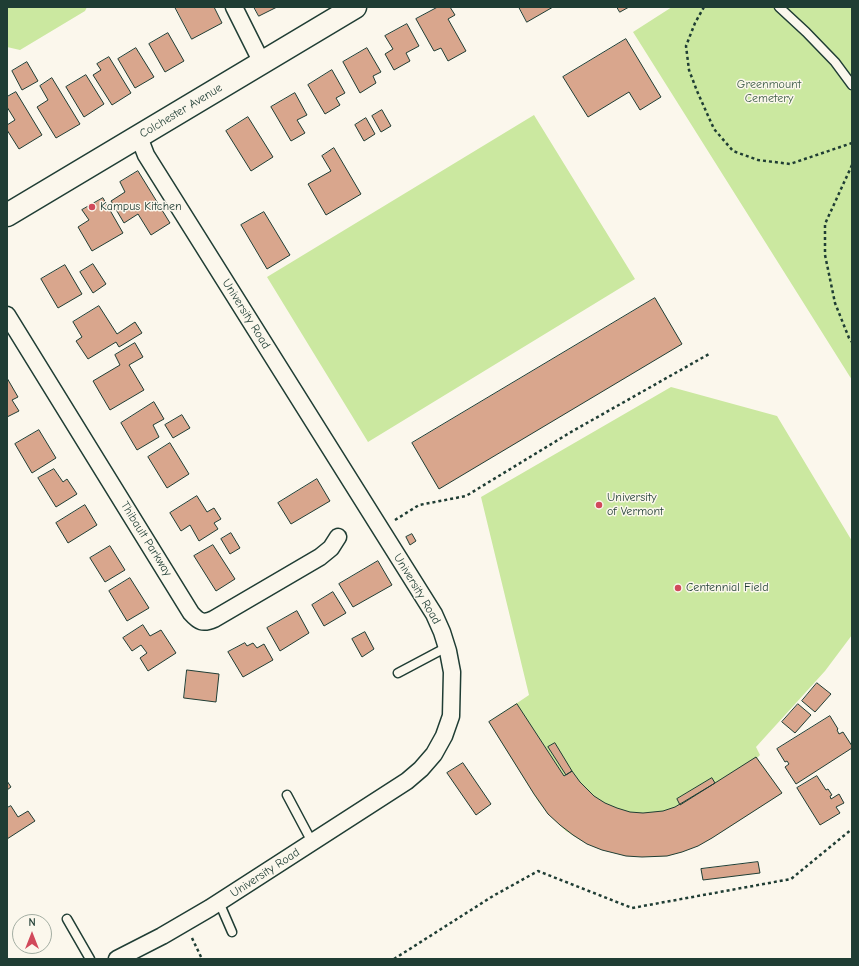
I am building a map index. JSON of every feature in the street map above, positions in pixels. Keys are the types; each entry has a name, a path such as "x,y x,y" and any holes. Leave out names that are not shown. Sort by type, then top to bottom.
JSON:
{"main road":[{"name":"Colchester Avenue","path":"7,215 355,7"}],"street":[{"path":"234,7 262,63"},
{"name":"University Road","path":"117,959 185,923 407,781 421,769 434,754 444,736 451,716 452,672 447,647 434,614 146,155 139,137"},
{"name":"Thibault Parkway","path":"7,315 188,607 198,620 206,622 214,619 320,557 330,548 338,537"}],"lane":[{"path":"779,7 806,32 834,62 852,85"},
{"path":"398,673 447,647"},
{"path":"286,795 312,842"},
{"path":"219,902 232,932"},
{"path":"67,919 90,959"}],"path":[{"path":"704,7 695,23 686,46 689,70 714,129 733,151 758,160 790,164 852,143"},
{"path":"852,165 825,224 824,255 835,304 852,342"},
{"path":"380,529 419,505 466,496 571,432 709,354"},
{"path":"394,959 493,896 538,871 632,908 791,879 852,829"},
{"path":"185,923 202,959"}],"green space":[{"path":"7,7 87,7 85,11 20,50 7,47"},
{"name":"Greenmount Cemetery","path":"672,7 852,7 852,380 633,32"},
{"path":"534,115 635,279 368,442 267,277"},
{"name":"Centennial Field","path":"671,387 777,416 852,541 852,635 825,671 756,747 760,755 757,758 782,793 712,838 682,852 667,856 626,856 594,847 580,840 566,831 548,814 538,801 489,722 529,695 481,497"}],"building":[{"path":"175,7 214,7 222,23 192,39"},
{"path":"254,7 277,7 259,16"},
{"path":"438,7 450,7 455,15 448,19 466,51 448,61 441,48 434,51 416,19"},
{"path":"519,7 553,7 527,22"},
{"path":"617,7 629,7 620,12"},
{"path":"407,24 419,46 406,53 410,61 394,70 385,54 393,49 385,36"},
{"path":"168,33 184,61 165,72 149,44"},
{"path":"626,39 661,97 640,110 629,92 588,117 563,77"},
{"path":"136,48 154,77 135,88 118,59"},
{"path":"367,48 381,72 373,76 376,83 360,93 343,62"},
{"path":"109,57 131,93 112,105 93,75 101,70 97,64"},
{"path":"27,62 38,81 22,90 12,71"},
{"path":"332,70 345,93 336,98 340,105 325,114 308,85"},
{"path":"86,75 104,104 84,117 66,87"},
{"path":"52,78 80,124 56,138 37,107 48,100 40,86"},
{"path":"16,92 42,135 19,149 7,130 7,125 15,120 7,107 7,97"},
{"path":"295,93 307,115 297,120 305,133 291,141 271,107"},
{"path":"382,110 391,126 381,132 372,116"},
{"path":"248,117 273,157 251,171 226,131"},
{"path":"366,118 375,134 364,141 355,125"},
{"path":"334,148 361,194 326,215 308,184 331,171 322,156"},
{"path":"138,171 170,223 151,235 138,214 124,223 111,201 125,192 120,182"},
{"path":"103,198 123,233 92,251 78,227 89,220 82,210"},
{"path":"264,212 290,255 267,269 241,225"},
{"path":"93,264 106,284 93,293 80,272"},
{"path":"65,265 82,294 58,308 41,279"},
{"path":"655,298 682,344 439,489 412,443"},
{"path":"99,306 117,334 135,322 142,333 119,347 116,342 88,359 76,341 82,337 73,322"},
{"path":"135,343 143,357 129,365 144,390 110,410 93,381 120,365 115,355"},
{"path":"7,378 18,397 12,400 19,411 7,417"},
{"path":"154,402 164,419 153,425 159,437 137,450 121,423"},
{"path":"182,415 190,428 173,438 165,425"},
{"path":"39,430 56,458 32,473 15,444"},
{"path":"170,443 189,474 167,488 148,457"},
{"path":"54,469 63,482 67,479 77,494 56,507 38,478"},
{"path":"317,479 330,501 291,524 278,503"},
{"path":"197,496 207,512 214,508 221,519 214,523 218,529 199,541 190,525 181,531 170,513"},
{"path":"85,505 97,525 68,543 56,523"},
{"path":"231,533 240,548 230,554 221,539"},
{"path":"412,534 416,541 410,545 406,537"},
{"path":"213,545 235,579 216,591 194,556"},
{"path":"110,546 125,570 105,582 90,558"},
{"path":"378,561 392,585 353,607 339,584"},
{"path":"130,578 149,608 127,621 109,591"},
{"path":"333,592 346,613 324,626 312,605"},
{"path":"297,611 309,633 280,651 267,628"},
{"path":"143,625 150,636 161,630 176,653 148,671 140,658 147,653 141,645 132,651 123,638"},
{"path":"365,632 374,649 362,657 352,639"},
{"path":"245,643 247,646 253,643 257,648 264,644 273,660 243,677 228,652"},
{"path":"187,670 219,674 216,702 184,698"},
{"path":"817,683 831,694 815,712 802,701"},
{"path":"517,704 564,776 572,771 580,782 594,796 617,808 630,812 643,813 663,811 675,807 756,757 782,793 712,838 698,846 682,852 667,856 642,857 626,856 602,850 587,844 573,835 548,814 489,722"},
{"path":"798,704 811,715 795,733 782,722"},
{"path":"830,716 838,729 839,734 843,732 852,748 796,784 785,767 789,764 787,761 785,762 777,749"},
{"path":"555,743 572,771 566,775 548,747"},
{"path":"463,763 491,804 476,815 447,773"},
{"path":"817,776 826,790 828,789 832,795 830,796 831,799 839,794 844,803 836,807 840,813 820,825 797,788"},
{"path":"712,778 715,783 680,805 677,799"},
{"path":"7,781 11,787 7,790"},
{"path":"11,806 18,817 28,811 35,821 7,839 7,808"},
{"path":"758,862 760,873 703,880 701,869"}],"place":[{"name":"Kampus Kitchen","path":"92,207"},
{"name":"University of Vermont","path":"599,505"},
{"name":"Centennial Field","path":"678,588"}]}
